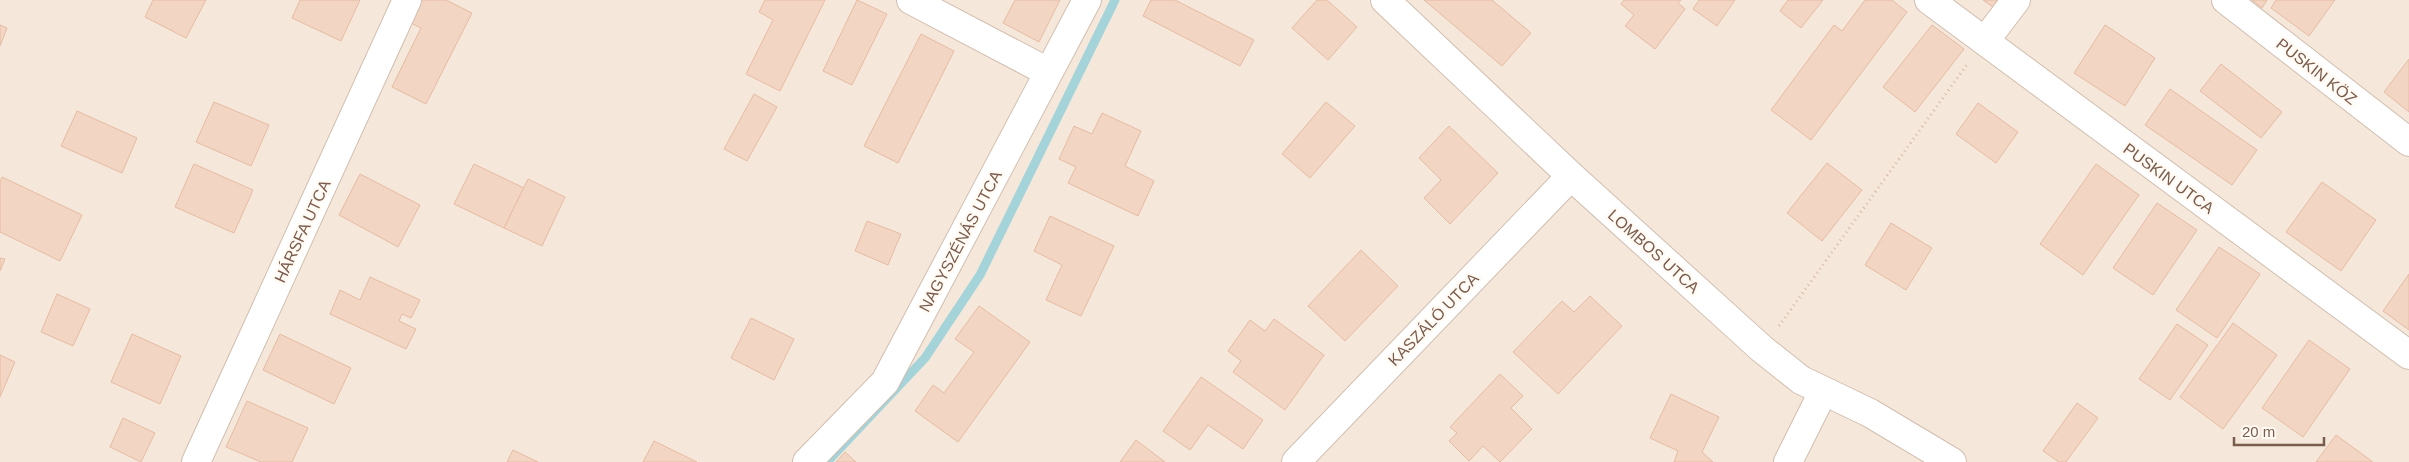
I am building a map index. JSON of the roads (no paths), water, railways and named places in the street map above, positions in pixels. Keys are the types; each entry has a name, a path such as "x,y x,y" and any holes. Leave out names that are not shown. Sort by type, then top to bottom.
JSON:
{"street":[{"name":"HÁRSFA UTCA","path":"196,462 407,0"},
{"path":"911,0 1048,72"},
{"name":"NAGYSZÉNÁS UTCA","path":"807,462 886,382 1087,0"},
{"name":"LOMBOS UTCA","path":"1384,0 1571,176 1762,348 1801,380 1870,413 1952,462"},
{"name":"PUSKIN UTCA","path":"1930,0 2409,355"},
{"path":"1984,41 2016,0"},
{"name":"PUSKIN KÖZ","path":"2226,0 2409,142"},
{"name":"KASZÁLÓ UTCA","path":"1296,462 1571,176"},
{"path":"1788,462 1823,392"}],"waterway":[{"path":"827,462 925,358 980,275 1115,0"}]}
